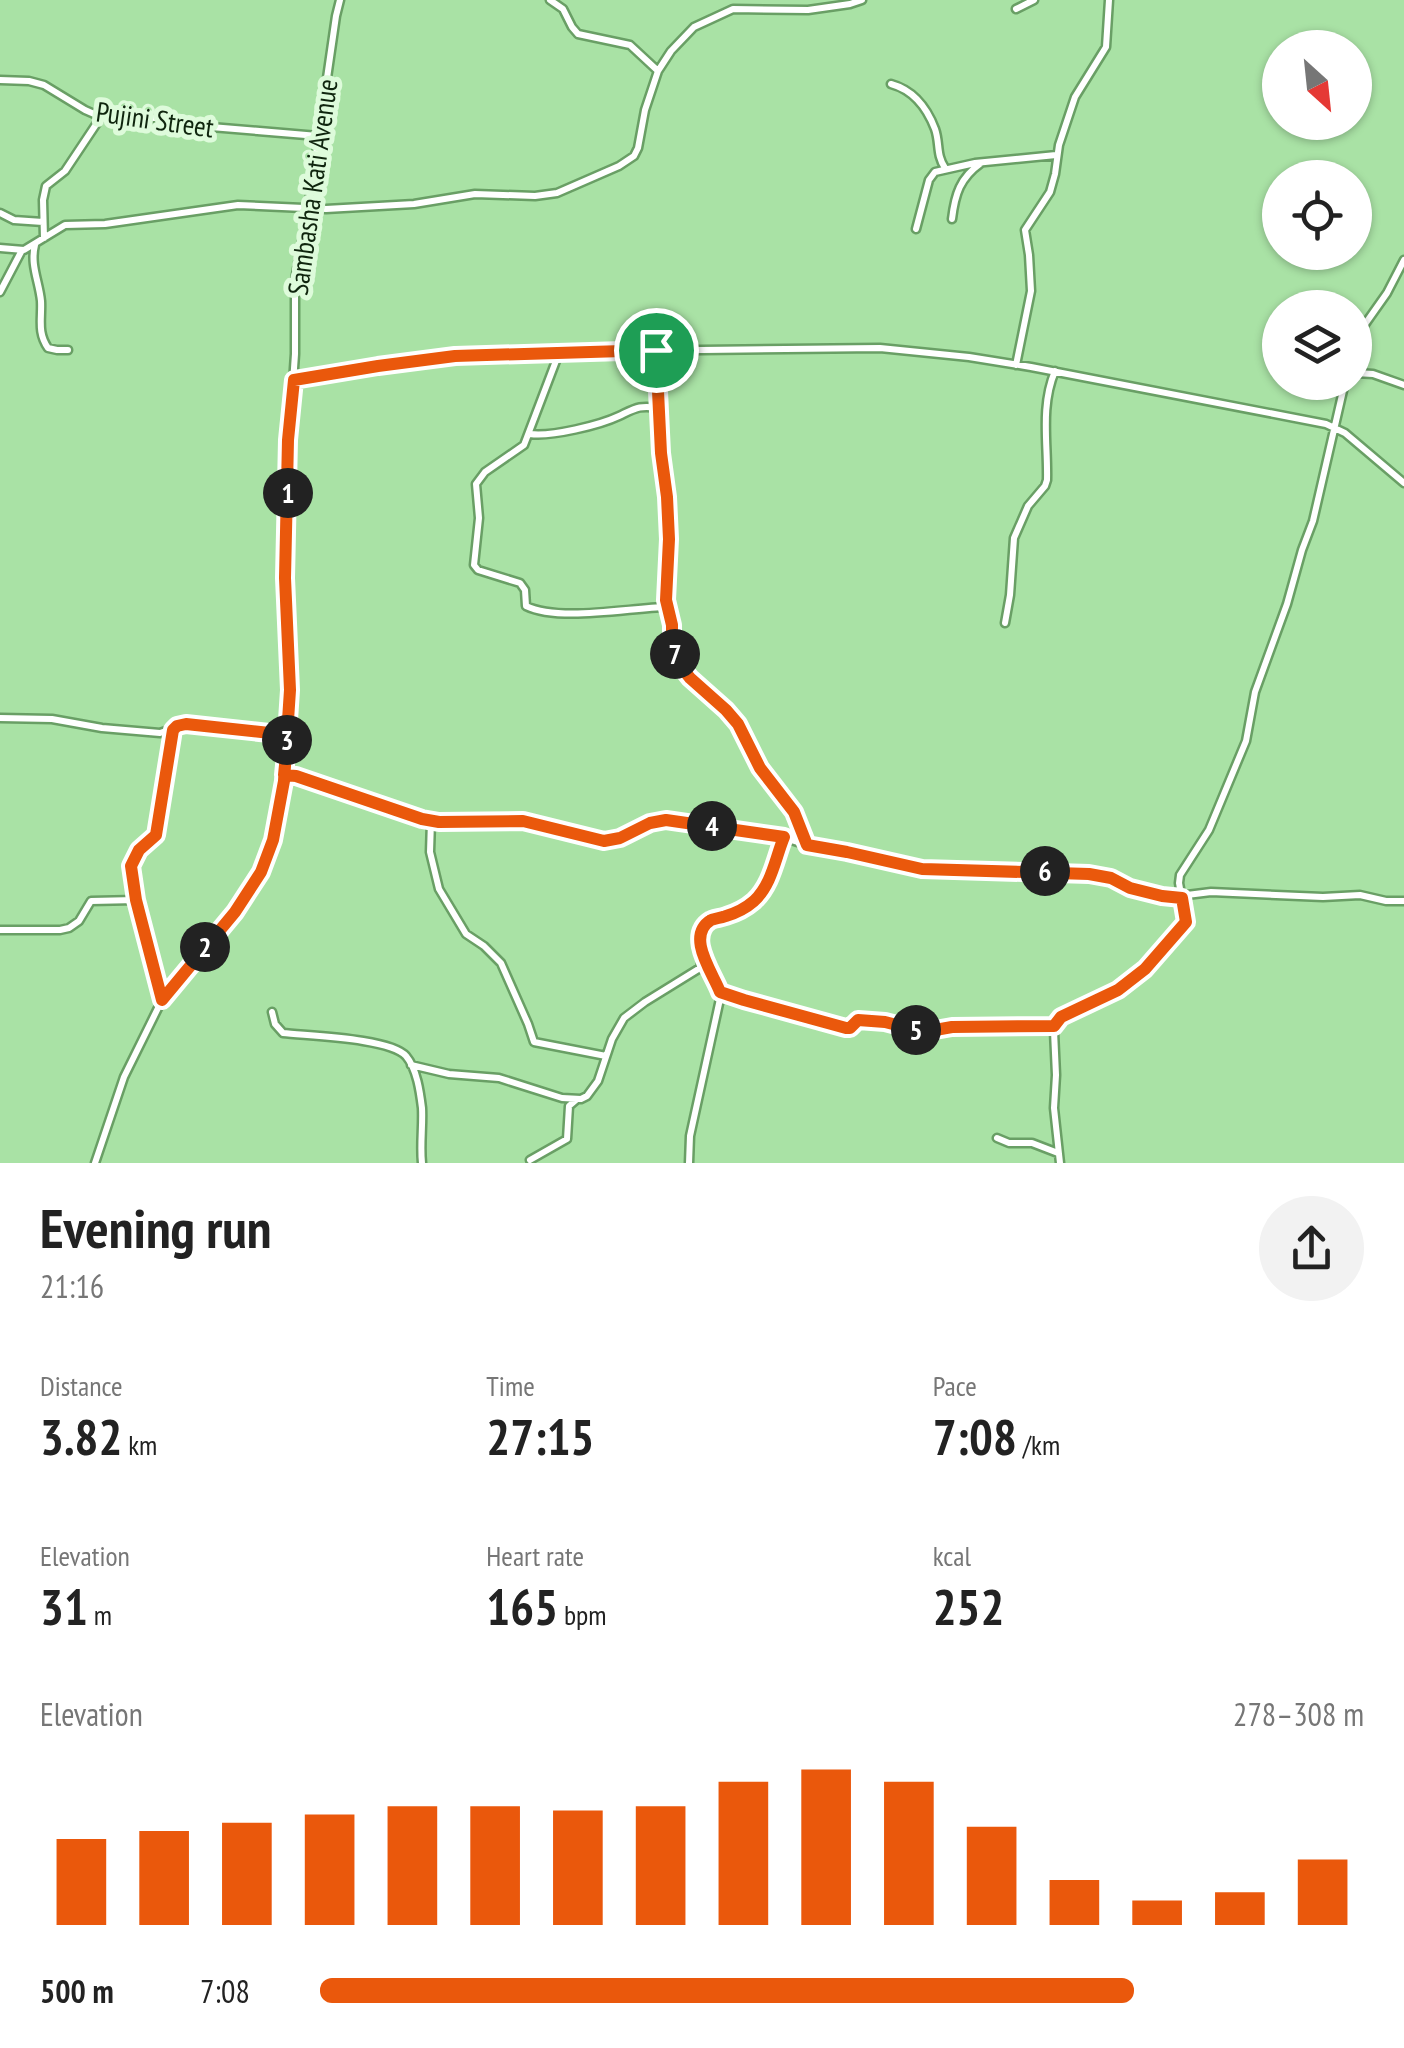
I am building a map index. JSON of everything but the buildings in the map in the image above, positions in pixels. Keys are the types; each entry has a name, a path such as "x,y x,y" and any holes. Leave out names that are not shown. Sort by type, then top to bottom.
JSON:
{"street":[{"name":"Sambasha Kati Avenue","path":"96,1163 124,1077 162,1000 235,912 261,872 273,840 288,735 290,672 285,578 296,265 340,0"},
{"path":"550,0 561,6 578,34 630,45 658,71"},
{"path":"0,248 22,250 64,225 105,224 238,205 308,209 414,204 475,194 534,196 568,189 634,156 658,71 694,26 734,9 808,10 862,0"},
{"path":"1016,9 1034,0"},
{"path":"1016,365 1030,291 1025,230 1050,192 1056,174 1056,155 1074,97 1106,46 1110,0"},
{"name":"Pujini Street","path":"0,80 44,85 101,117 156,118 199,126 318,136"},
{"path":"891,84 916,97 934,127 939,158 946,168"},
{"path":"44,238 46,186 65,171 101,117"},
{"path":"916,229 931,175 946,168 982,162 1056,155"},
{"path":"952,219 961,182 982,162"},
{"path":"0,213 14,220 43,222"},
{"path":"36,244 32,258 40,299 41,334 48,348 68,350"},
{"path":"0,292 22,250"},
{"path":"1372,315 1404,260"},
{"path":"294,380 455,356 880,348 1055,371 1307,419 1333,426 1352,438 1404,483"},
{"path":"656,350 669,539 666,607 672,625 672,647 690,678 738,724 760,768 794,812 807,845"},
{"path":"559,353 530,434 518,451 485,472 476,484 476,569 520,583 525,590 526,606 533,609 574,612 666,607"},
{"path":"1005,623 1016,532 1028,506 1045,486 1044,429 1055,371"},
{"path":"1372,374 1404,385"},
{"path":"1060,1163 1053,1099 1054,1026 1061,1017 1129,982 1186,922 1180,875 1209,830 1246,741 1254,692 1313,521 1340,400"},
{"path":"530,434 581,428 620,416 634,407 659,408"},
{"path":"0,718 52,719 160,732 186,724 288,735"},
{"path":"162,1000 131,880 132,862 156,835 173,730"},
{"path":"284,775 432,821 523,821 604,841 666,820 784,837 922,869 1089,874 1162,896 1182,898 1212,892 1360,895 1404,900"},
{"path":"432,821 430,852 439,889 466,934 500,963 534,1042 606,1056"},
{"path":"411,1065 449,1074 499,1078 562,1098 587,1096 598,1081 612,1039 624,1018 700,968 705,927 710,920 742,910 762,891 784,837"},
{"path":"0,930 60,930 74,926 91,901 136,900"},
{"path":"689,1163 690,1136 720,992 702,959"},
{"path":"720,992 846,1028 858,1020 924,1032 952,1027 1054,1026"},
{"path":"272,1012 274,1024 283,1033 368,1042 404,1054 411,1065 422,1106 422,1163"},
{"path":"530,1160 566,1139 569,1106 577,1099"},
{"path":"997,1138 1009,1143 1032,1143 1058,1154"}],"route":[{"path":"656,350 455,356 294,380 288,440 285,578 288,735 273,840 261,872 235,912 162,1000 131,880 131,866 139,850 156,835 173,730 186,724 288,735 284,775 432,821 523,821 604,841 666,820 784,837 762,891 742,910 710,920 705,927 702,959 720,992 846,1028 856,1020 885,1022 924,1032 952,1027 1054,1026 1061,1017 1129,982 1183,926 1186,918 1182,898 1144,892 1111,878 1070,872 922,869 807,845 794,812 760,768 738,724 690,678 672,647 672,625 666,607 669,539 656,350"}]}
